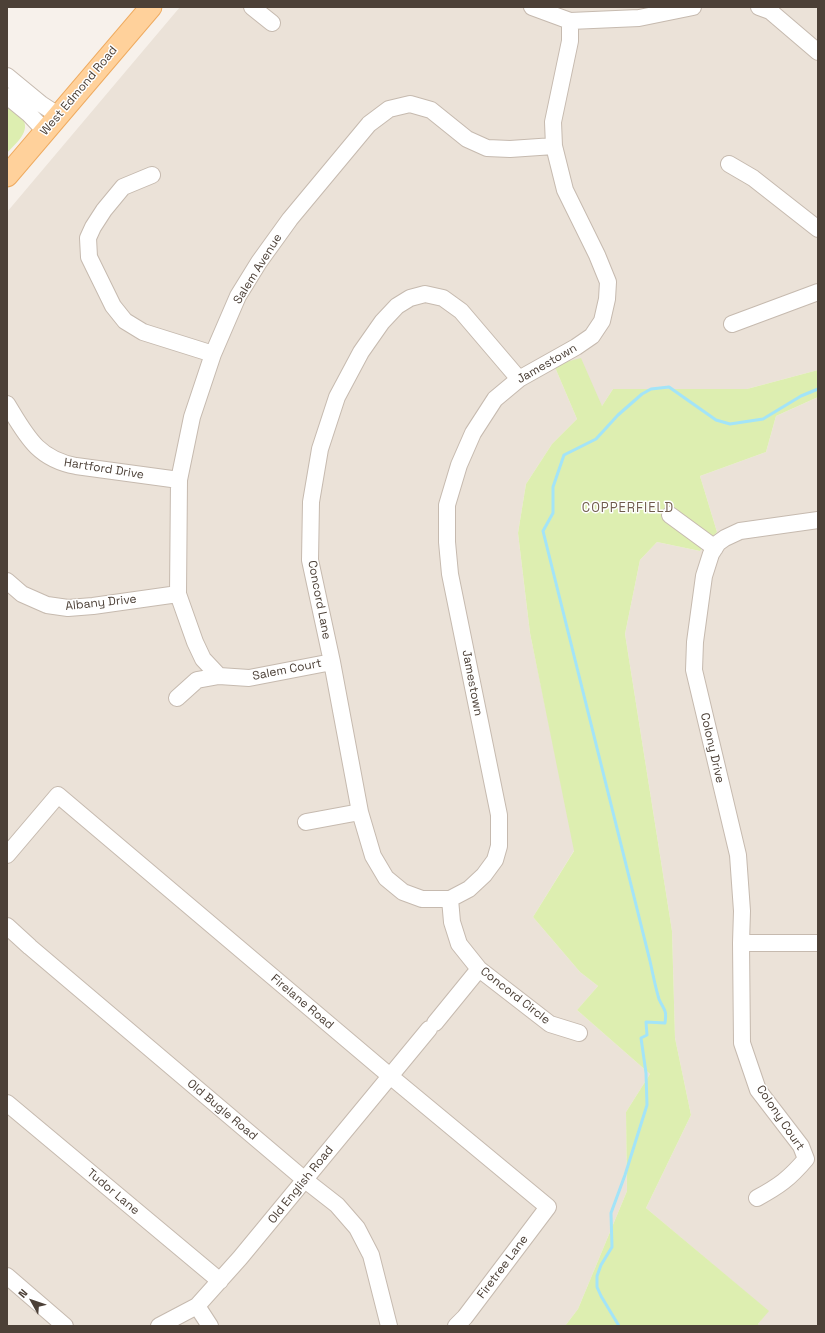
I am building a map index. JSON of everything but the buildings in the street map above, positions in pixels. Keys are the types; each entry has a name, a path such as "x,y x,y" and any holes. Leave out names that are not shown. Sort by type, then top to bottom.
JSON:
{"main road":[{"name":"West Edmond Road","path":"7,176 151,7"}],"street":[{"path":"252,7 272,24"},
{"path":"532,7 570,21 616,13 639,18 694,7"},
{"path":"759,7 770,11 818,52"},
{"name":"Jamestown","path":"450,899 469,889 484,875 495,860 499,846 499,815 450,574 447,542 447,505 459,465 473,433 495,399 518,379 576,347 592,336 602,321 607,299 608,282 597,255 565,190 554,146 553,122 570,41 570,21"},
{"path":"7,76 41,104 58,115"},
{"path":"7,96 29,114 45,131"},
{"name":"Salem Avenue","path":"219,676 203,659 195,642 178,594 179,480 192,417 213,354 238,296 259,262 290,219 370,124 389,109 410,104 431,110 467,139 487,148 510,149 554,146"},
{"path":"729,164 753,178 818,229"},
{"path":"152,175 123,187 104,210 92,227 88,238 89,256 113,306 125,321 143,332 213,354"},
{"path":"732,324 818,292"},
{"name":"Concord Lane","path":"450,899 422,899 403,892 386,878 373,856 360,812 332,662 310,560 311,502 320,448 337,397 362,352 382,322 397,306 410,298 425,294 443,298 461,311 518,379"},
{"name":"Hartford Drive","path":"7,404 33,443 52,459 64,464 76,466 179,480"},
{"path":"670,515 713,551 718,543 740,531 818,520"},
{"name":"Colony Drive","path":"713,551 704,576 695,642 694,670 738,855 742,911 741,943"},
{"name":"Albany Drive","path":"7,581 22,594 46,605 68,608 178,594"},
{"name":"Salem Court","path":"177,698 197,680 219,676 249,678 332,662"},
{"name":"Firelane Road","path":"7,855 58,795 390,1076 548,1207"},
{"path":"306,822 360,812"},
{"name":"Concord Circle","path":"450,899 452,922 459,944 479,969 550,1024 579,1033"},
{"name":"Old Bugle Road","path":"7,926 305,1180 337,1205 357,1228 371,1254 389,1326"},
{"path":"741,943 818,943"},
{"name":"Colony Court","path":"741,943 742,1043 758,1090 801,1146 806,1159 783,1183 757,1198"},
{"name":"Old English Road","path":"159,1326 197,1306 240,1258 479,969"},
{"name":"Tudor Lane","path":"7,1103 220,1280"},
{"name":"Firetree Lane","path":"456,1326 465,1317 548,1207"},
{"path":"7,1276 65,1326"},
{"path":"197,1306 210,1326"}],"shaded area":[{"path":"180,7 818,7 818,370 747,389 613,389 602,406 554,365 577,419 552,444 526,484 518,533 530,633 575,849 533,917 580,972 598,986 577,1010 650,1074 626,1112 627,1191 578,1309 565,1326 7,1326 7,212"},
{"path":"818,397 818,1326 760,1326 758,1324 768,1311 646,1208 691,1115 675,1038 672,931 625,634 640,560 657,542 700,551 717,532 700,476 766,452 776,416"}],"green space":[{"path":"7,105 21,116 25,123 25,128 21,137 7,153"},
{"path":"581,358 602,406 613,389 747,389 818,370 818,397 776,416 766,452 700,476 717,532 700,551 657,542 640,560 625,634 672,931 675,1038 691,1115 646,1208 769,1311 758,1324 760,1326 565,1326 578,1309 627,1191 626,1112 650,1074 577,1010 598,986 580,972 533,917 574,851 530,633 518,533 526,484 552,444 577,419 554,365"}],"waterway":[{"path":"619,1326 597,1287 597,1276 601,1265 612,1247 611,1213 625,1175 647,1105 646,1073 641,1038 647,1035 646,1022 665,1023 666,1015 656,989 543,531 553,513 553,487 564,455 596,439 618,415 642,394 651,389 669,387 716,420 730,424 763,419 801,396 818,389"}],"district":[{"name":"COPPERFIELD","path":"628,508"}]}
